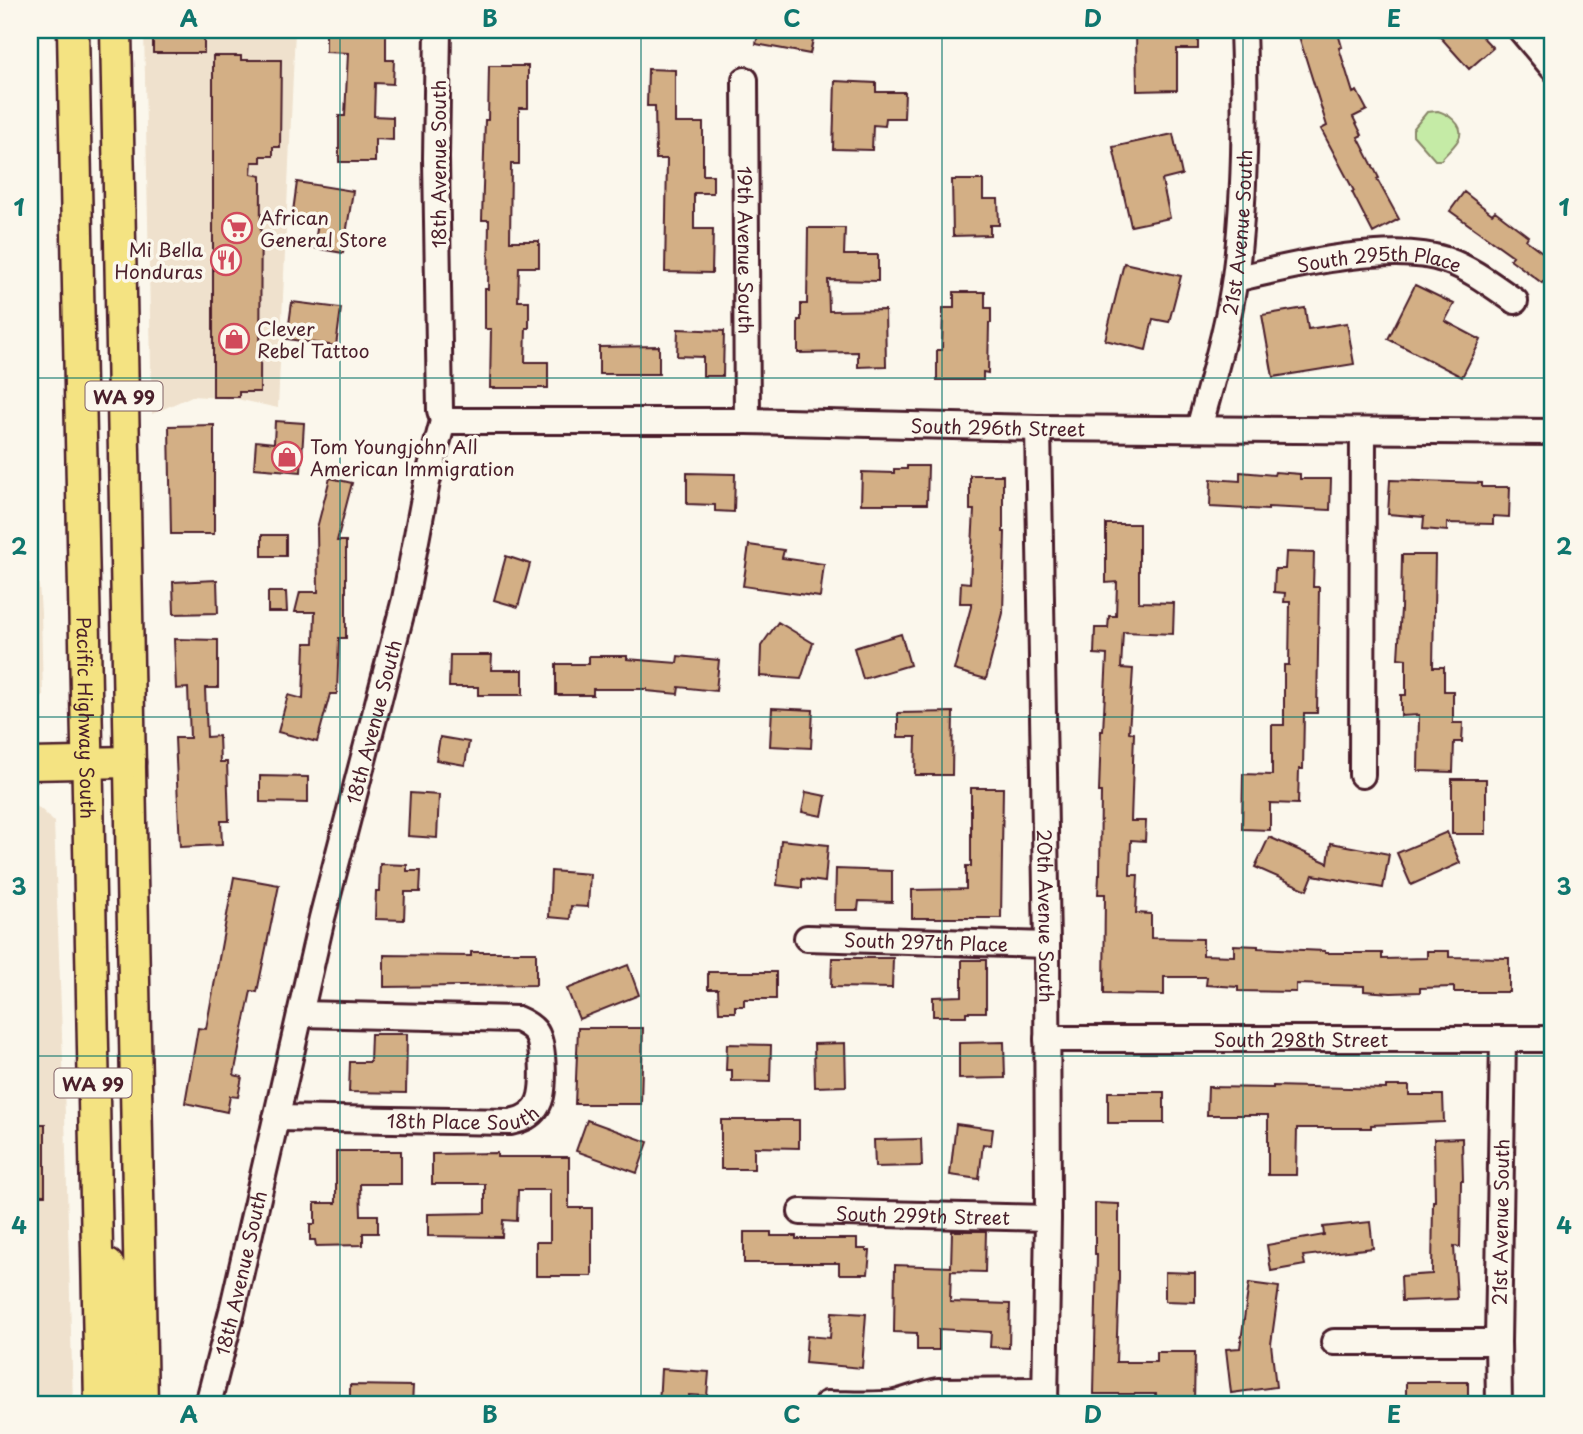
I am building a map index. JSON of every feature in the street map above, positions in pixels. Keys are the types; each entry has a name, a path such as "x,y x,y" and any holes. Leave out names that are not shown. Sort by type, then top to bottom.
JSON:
{"main road":[{"name":"Pacific Highway South","path":"74,30 100,1404"},
{"name":"WA 99","path":"116,30 142,1404"},
{"path":"30,764 130,762"},
{"path":"96,1247 111,1270 118,1304 121,1404"}],"street":[{"name":"18th Avenue South","path":"208,1404 232,1311 322,918 405,600 443,421 440,410 436,158 438,30"},
{"name":"21st Avenue South","path":"1199,429 1235,279 1245,152 1243,30"},
{"path":"1521,30 1553,68"},
{"name":"19th Avenue South","path":"745,80 747,421"},
{"name":"South 295th Place","path":"1235,279 1339,258 1386,253 1416,254 1459,265 1515,301"},
{"name":"South 296th Street","path":"443,421 747,421 1038,428 1553,432"},
{"name":"20th Avenue South","path":"1038,428 1047,945 1048,1218 1045,1397"},
{"path":"1362,775 1363,430"},
{"name":"South 297th Place","path":"807,938 1047,945"},
{"name":"18th Place South","path":"276,1118 510,1122 525,1118 535,1109 541,1097 541,1042 536,1032 517,1019 300,1014"},
{"name":"South 298th Street","path":"1047,1039 1553,1039"},
{"name":"21st Avenue South","path":"1499,1404 1503,1039"},
{"name":"South 299th Street","path":"801,1212 1048,1218"},
{"path":"1334,1342 1498,1342"},
{"path":"827,1404 892,1403 938,1391 1045,1397"}],"shaded area":[{"path":"144,30 295,30 278,408 237,399 192,396 152,414"},
{"path":"30,557 37,557 43,696 30,710"},
{"path":"30,802 54,822 73,1404 30,1404"}],"green space":[{"path":"1438,111 1454,120 1459,127 1460,136 1441,160 1435,160 1413,135 1413,129 1427,112"}],"building":[{"path":"153,30 204,30 204,53 153,53"},
{"path":"326,30 386,30 386,60 394,60 393,84 375,83 374,116 393,117 393,140 375,139 375,162 339,162 339,116 345,116 348,53 326,52"},
{"path":"759,30 815,30 810,54 756,44"},
{"path":"1136,30 1198,30 1198,49 1177,49 1177,90 1137,91"},
{"path":"1297,30 1337,30 1342,47 1339,48 1353,93 1357,91 1367,110 1353,117 1362,135 1358,137 1399,219 1373,233 1321,129 1327,126"},
{"path":"1434,30 1476,30 1493,48 1469,69"},
{"path":"213,56 241,56 241,60 281,60 280,147 273,147 273,156 261,156 261,162 252,162 251,174 261,176 260,392 239,392 239,397 213,397"},
{"path":"489,66 528,66 528,108 519,108 519,164 511,164 510,241 539,241 539,267 519,267 518,301 529,301 525,362 548,362 548,388 490,388 491,329 485,329 489,220 482,220"},
{"path":"648,69 675,70 675,123 703,123 703,175 713,175 713,193 694,193 694,229 713,229 712,273 665,272 667,159 656,159 655,106 647,106"},
{"path":"835,81 876,83 876,92 905,92 904,118 886,118 885,126 873,125 872,150 833,149"},
{"path":"1173,134 1182,175 1162,180 1170,218 1131,226 1113,147"},
{"path":"952,180 983,180 983,199 998,199 999,225 990,225 990,235 953,236"},
{"path":"297,182 353,191 343,253 314,248 318,223 292,219"},
{"path":"1464,192 1492,214 1495,211 1528,236 1526,240 1553,260 1553,268 1542,283 1510,259 1513,256 1450,211"},
{"path":"808,228 845,228 844,255 878,255 878,281 828,280 829,311 885,310 886,366 858,367 858,352 798,353 798,320 801,320 801,304 807,304"},
{"path":"1124,263 1181,276 1169,322 1153,319 1146,350 1105,340"},
{"path":"1415,285 1454,304 1445,321 1481,340 1462,377 1388,339"},
{"path":"954,292 985,292 985,308 991,308 988,373 983,372 983,380 937,380 937,350 942,350 943,308 954,308"},
{"path":"292,302 341,308 336,346 287,339"},
{"path":"1305,308 1308,329 1347,323 1354,364 1273,377 1262,315"},
{"path":"678,329 724,331 723,376 703,376 703,357 677,356"},
{"path":"659,346 659,374 599,374 599,347"},
{"path":"275,421 304,423 301,472 254,468 256,441 274,443"},
{"path":"214,425 214,534 171,534 169,426"},
{"path":"907,466 928,466 927,504 861,504 862,472 894,473 894,469 907,469"},
{"path":"1240,472 1274,475 1275,472 1300,474 1300,479 1331,479 1330,510 1210,507 1211,479 1240,481"},
{"path":"687,473 735,474 734,512 715,511 715,505 687,504"},
{"path":"970,475 1003,475 1003,613 986,679 954,670 972,603 960,603 961,582 970,583 974,510 970,510"},
{"path":"330,478 352,483 337,541 346,541 346,638 339,638 337,694 330,694 317,742 278,732 288,695 303,699 305,643 314,643 315,612 295,612 300,592 318,592 317,528"},
{"path":"1390,480 1482,483 1482,487 1510,487 1509,517 1493,516 1493,524 1447,523 1447,531 1423,529 1424,517 1388,514"},
{"path":"1106,524 1139,524 1139,602 1174,603 1173,634 1123,632 1121,668 1133,669 1129,732 1134,733 1131,821 1146,821 1145,841 1131,840 1130,875 1138,875 1136,913 1151,914 1151,938 1203,939 1203,955 1234,956 1234,945 1325,953 1382,953 1382,959 1427,958 1427,951 1449,951 1449,957 1509,958 1509,992 1454,992 1454,987 1420,988 1420,992 1391,993 1364,991 1364,986 1296,984 1296,992 1238,991 1238,987 1206,985 1207,977 1164,977 1164,995 1104,994 1105,894 1098,894 1101,731 1107,655 1094,654 1095,628 1108,628 1109,616 1116,616 1117,582 1106,583"},
{"path":"262,535 286,535 286,556 262,556"},
{"path":"749,545 784,550 782,558 824,564 820,597 743,586"},
{"path":"1286,552 1314,553 1313,587 1319,587 1317,713 1304,713 1303,769 1299,769 1298,804 1270,803 1270,830 1242,829 1243,774 1272,775 1272,725 1284,725 1284,665 1289,665 1290,602 1284,602 1285,593 1274,592 1275,569 1285,569"},
{"path":"1402,555 1435,555 1433,667 1444,667 1444,691 1453,691 1453,723 1463,723 1462,742 1454,742 1453,772 1418,771 1419,715 1401,716 1401,695 1406,695 1406,659 1398,658"},
{"path":"506,556 530,564 518,607 494,600"},
{"path":"217,580 218,613 174,614 173,582"},
{"path":"268,592 286,592 287,612 268,612"},
{"path":"778,622 813,643 801,679 760,676 761,646"},
{"path":"901,634 910,665 863,679 854,648"},
{"path":"174,639 218,640 218,688 205,688 207,737 219,736 220,762 227,762 229,821 221,821 222,845 180,847 175,738 190,738 188,688 176,689"},
{"path":"450,655 492,655 491,670 523,670 523,695 478,695 478,687 449,687"},
{"path":"589,656 627,656 627,659 677,663 678,656 719,660 716,691 679,687 678,694 647,689 593,689 593,695 556,695 556,664 589,664"},
{"path":"772,708 813,710 811,748 770,746"},
{"path":"953,712 952,775 915,775 916,737 898,737 898,713"},
{"path":"440,737 469,742 465,765 436,760"},
{"path":"260,776 308,777 308,803 260,802"},
{"path":"1452,779 1486,779 1486,834 1452,834"},
{"path":"971,788 1003,788 1001,918 912,918 912,890 966,889 966,866 971,866"},
{"path":"806,792 826,796 822,816 802,812"},
{"path":"410,793 439,795 437,838 408,836"},
{"path":"1447,832 1460,863 1411,885 1397,853"},
{"path":"1269,837 1328,863 1331,843 1389,854 1383,888 1313,875 1307,890 1255,867"},
{"path":"781,840 828,845 825,882 802,879 802,888 777,885"},
{"path":"380,864 407,865 407,871 421,871 420,892 405,892 404,920 375,919"},
{"path":"836,869 892,871 892,902 859,901 858,910 835,910"},
{"path":"551,871 590,874 588,907 571,906 570,919 549,917"},
{"path":"234,877 279,885 257,992 251,991 234,1075 242,1077 238,1097 230,1096 227,1112 185,1103 198,1028 206,1029"},
{"path":"471,952 536,952 536,985 384,987 384,955 471,956"},
{"path":"832,958 893,958 892,988 831,987"},
{"path":"962,960 986,960 986,1012 966,1012 966,1016 933,1016 933,997 962,996"},
{"path":"628,965 639,995 579,1019 567,989"},
{"path":"708,972 776,972 776,999 744,999 744,1006 735,1006 735,1012 719,1012 718,989 708,989"},
{"path":"578,1028 643,1028 641,1104 575,1104"},
{"path":"371,1034 407,1034 406,1093 349,1092 350,1062 370,1062"},
{"path":"1004,1042 1005,1078 959,1079 959,1043"},
{"path":"845,1043 846,1086 815,1087 814,1044"},
{"path":"727,1044 771,1045 770,1082 732,1081 732,1070 726,1070"},
{"path":"1386,1086 1409,1086 1409,1095 1443,1095 1444,1122 1371,1125 1371,1128 1297,1128 1296,1175 1268,1175 1268,1115 1207,1115 1208,1087 1386,1089"},
{"path":"1108,1092 1164,1092 1164,1123 1108,1123"},
{"path":"587,1120 648,1142 637,1173 576,1151"},
{"path":"721,1120 799,1120 799,1148 754,1147 754,1169 721,1169"},
{"path":"30,1124 45,1124 45,1195 30,1195"},
{"path":"956,1124 993,1129 991,1145 983,1144 979,1179 950,1175"},
{"path":"1462,1138 1460,1247 1454,1246 1457,1299 1402,1301 1401,1276 1432,1274 1434,1139"},
{"path":"921,1139 922,1166 875,1167 874,1140"},
{"path":"336,1151 401,1151 401,1184 360,1184 361,1215 378,1215 378,1233 363,1233 363,1245 316,1246 315,1240 310,1240 310,1224 315,1224 315,1203 336,1203"},
{"path":"497,1153 497,1157 569,1157 569,1208 592,1208 592,1276 536,1276 536,1242 550,1242 550,1190 518,1190 517,1221 503,1220 502,1237 428,1236 428,1214 485,1213 485,1184 432,1184 432,1154"},
{"path":"1095,1203 1119,1204 1116,1362 1156,1362 1156,1352 1195,1352 1194,1402 1156,1402 1156,1394 1094,1394 1097,1254"},
{"path":"1370,1222 1373,1248 1303,1256 1305,1265 1271,1271 1267,1245 1324,1235 1323,1227"},
{"path":"952,1231 986,1231 985,1272 951,1271 950,1302 1010,1304 1009,1348 990,1347 991,1332 939,1329 939,1350 917,1350 917,1333 894,1332 895,1265 951,1267"},
{"path":"744,1232 771,1232 771,1236 796,1236 796,1239 857,1239 857,1249 870,1251 868,1274 839,1274 839,1263 744,1263"},
{"path":"1165,1272 1195,1273 1195,1302 1165,1301"},
{"path":"1249,1283 1279,1287 1271,1344 1276,1387 1231,1393 1226,1349 1240,1348"},
{"path":"832,1312 866,1314 862,1368 805,1363 807,1336 830,1338"},
{"path":"661,1369 709,1372 707,1396 689,1395 689,1404 659,1404"},
{"path":"1406,1382 1468,1382 1468,1404 1406,1404"},
{"path":"350,1385 413,1386 412,1404 350,1404"}],"place":[{"name":"African General Store","path":"237,228"},
{"name":"Mi Bella Honduras","path":"226,260"},
{"name":"Clever Rebel Tattoo","path":"234,339"},
{"name":"Tom Youngjohn All American Immigration","path":"287,457"}]}
